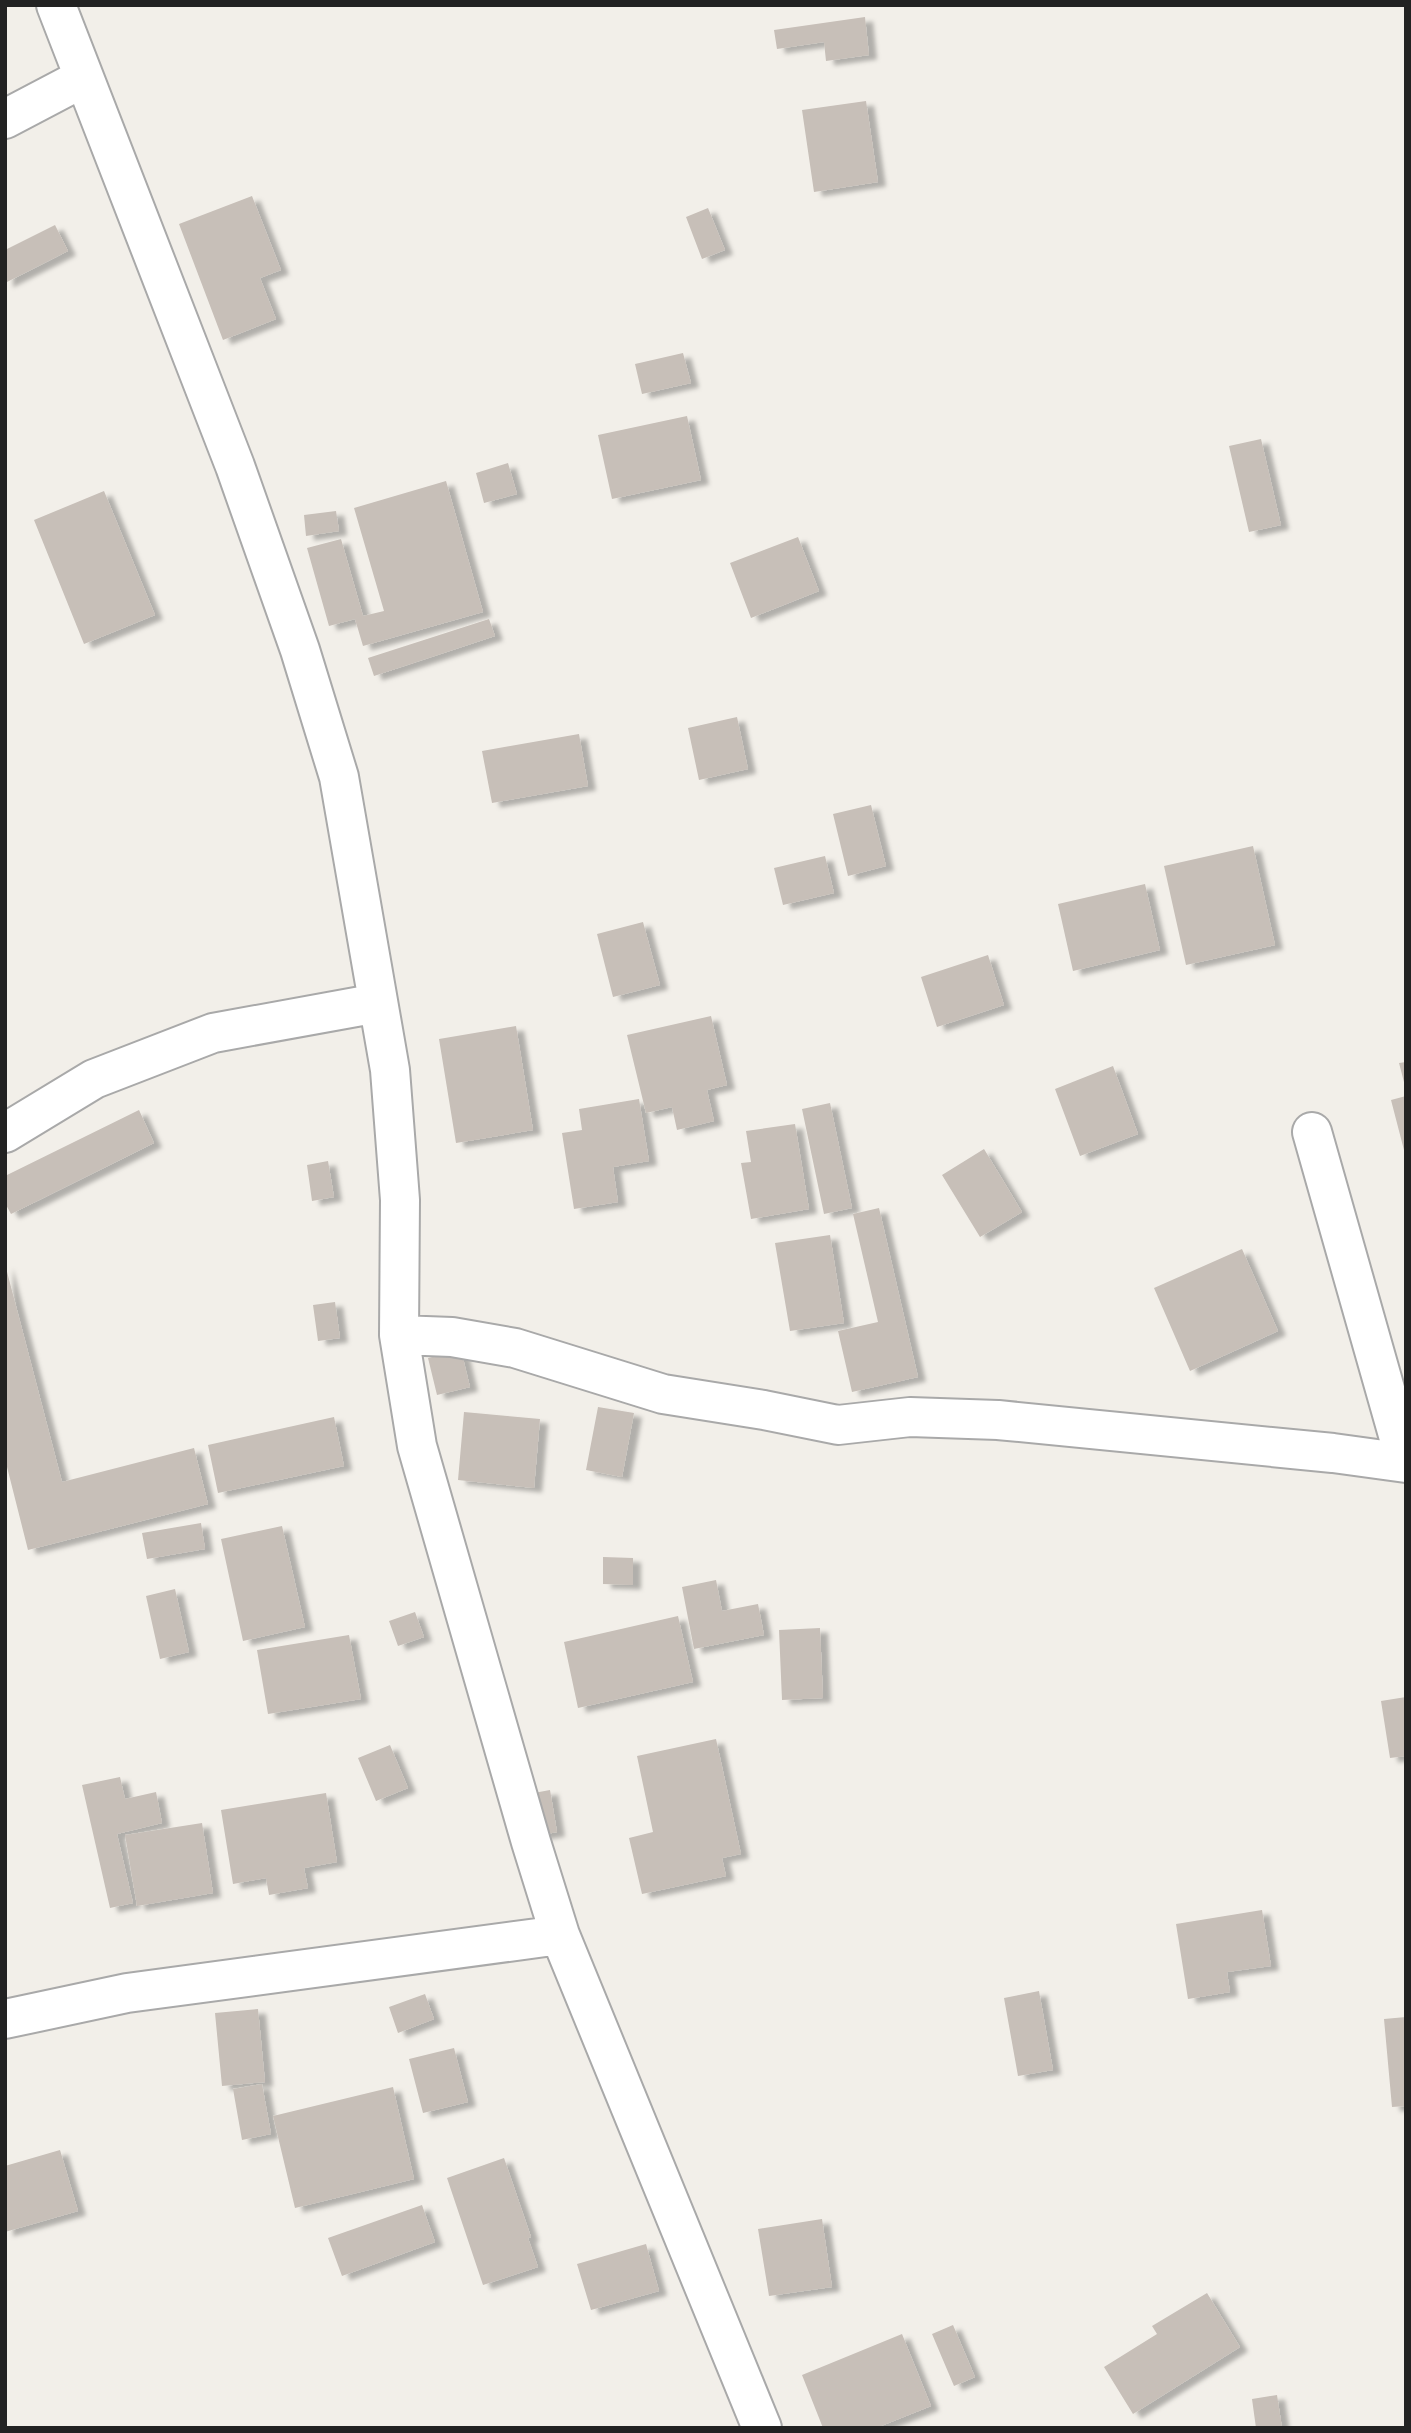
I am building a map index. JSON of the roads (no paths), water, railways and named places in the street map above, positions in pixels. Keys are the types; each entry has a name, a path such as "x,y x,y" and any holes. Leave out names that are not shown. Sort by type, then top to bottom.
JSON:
{"street":[{"path":"56,5 235,466 300,650 339,777 390,1070 400,1200 398,1335 417,1446 523,1816 560,1935 762,2428"},
{"path":"5,118 83,78"},
{"path":"5,1133 94,1079 213,1033 378,1003"},
{"path":"398,1335 452,1336 515,1348 663,1394 838,1425 910,1417 998,1420 1333,1453 1406,1463 1312,1132"},
{"path":"400,1278 452,1336"},
{"path":"5,2019 127,1993 560,1935"}]}
